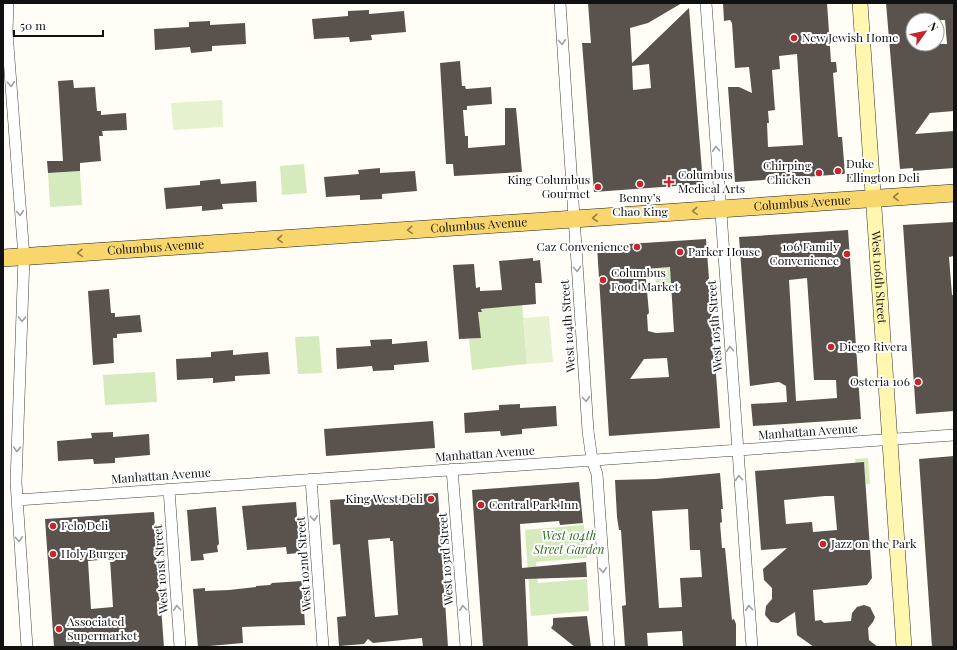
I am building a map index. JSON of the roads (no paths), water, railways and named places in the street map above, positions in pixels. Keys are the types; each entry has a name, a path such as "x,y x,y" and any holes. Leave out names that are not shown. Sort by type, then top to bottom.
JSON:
{"main road":[{"name":"West 106th Street","path":"860,3 904,647"},
{"name":"Columbus Avenue","path":"3,258 954,193"}],"street":[{"path":"8,3 7,32 24,257 17,500 27,647"},
{"name":"West 104th Street","path":"560,3 588,431 592,460 597,474 608,647"},
{"name":"West 105th Street","path":"706,3 752,647"},
{"name":"Manhattan Avenue","path":"17,500 954,435"},
{"name":"West 103rd Street","path":"452,470 466,647"},
{"name":"West 102nd Street","path":"311,479 323,647"},
{"name":"West 101st Street","path":"169,489 180,647"}],"place":[{"name":"New Jewish Home","path":"794,38"},
{"name":"Duke Ellington Deli","path":"838,171"},
{"name":"Chirping Chicken","path":"819,173"},
{"name":"Columbus Medical Arts","path":"669,182"},
{"name":"Benny’s Chao King","path":"640,184"},
{"name":"King Columbus Gourmet","path":"598,187"},
{"name":"Caz Convenience","path":"637,247"},
{"name":"Parker House","path":"680,252"},
{"name":"106 Family Convenience","path":"847,254"},
{"name":"Columbus Food Market","path":"603,280"},
{"name":"Diego Rivera","path":"831,347"},
{"name":"Osteria 106","path":"918,382"},
{"name":"King West Deli","path":"431,499"},
{"name":"Central Park Inn","path":"481,505"},
{"name":"Felo Deli","path":"53,526"},
{"name":"Jazz on the Park","path":"823,544"},
{"name":"Holy Burger","path":"53,554"},
{"name":"Associated Supermarket","path":"59,629"}],"park label":[{"name":"West 104th Street Garden","path":"569,543"}]}
